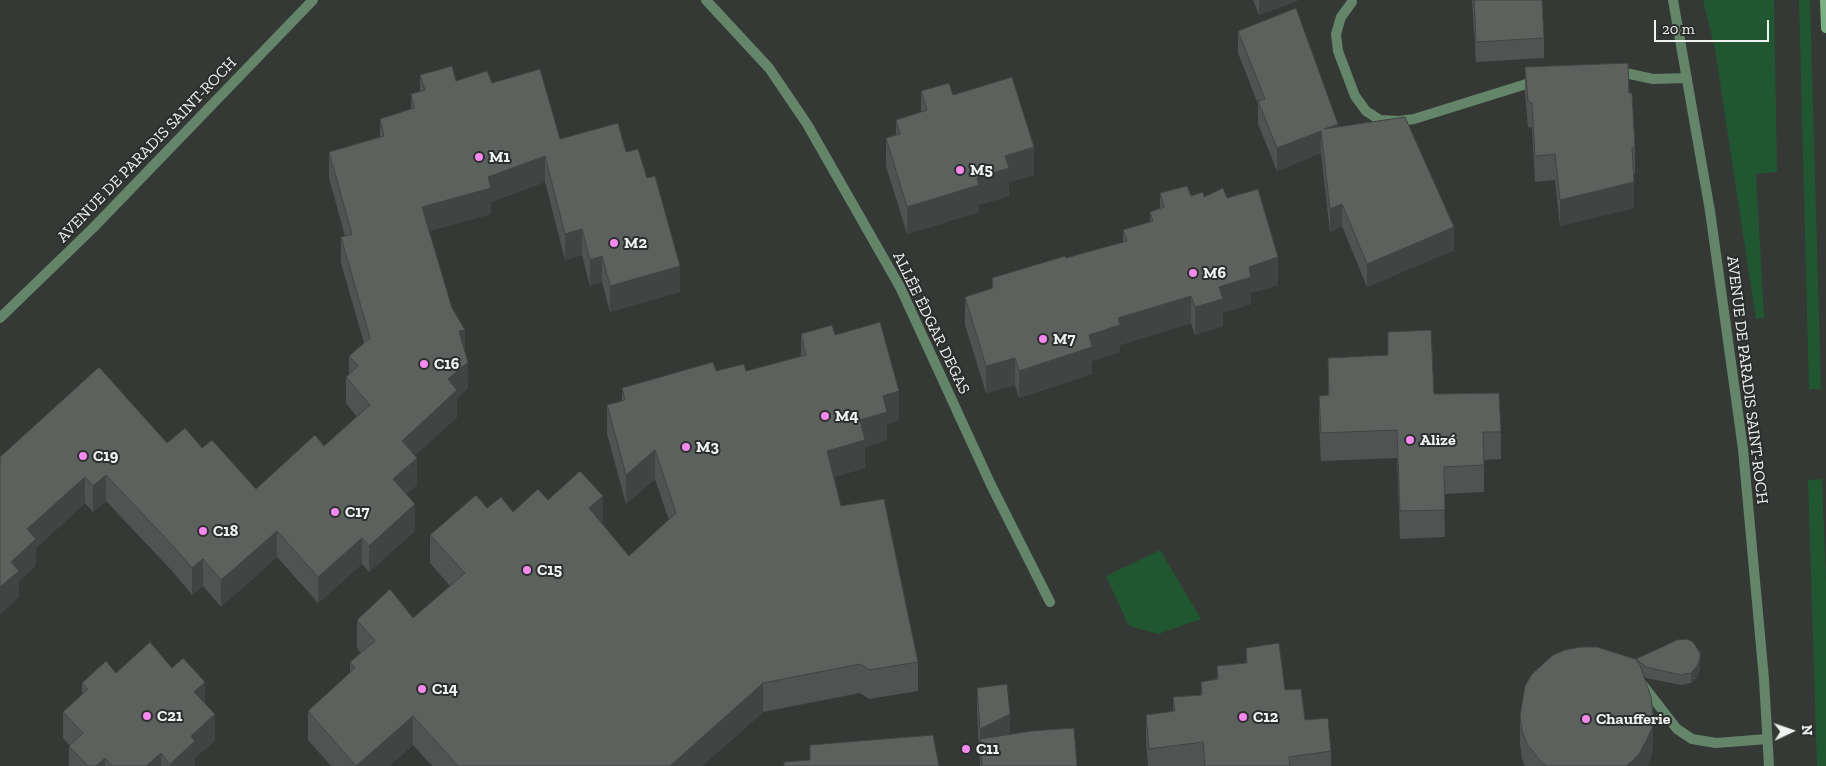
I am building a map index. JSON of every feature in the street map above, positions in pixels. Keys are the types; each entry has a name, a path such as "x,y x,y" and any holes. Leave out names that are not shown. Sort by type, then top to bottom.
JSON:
{"main road":[{"path":"1825,0 1826,28"}],"street":[{"name":"AVENUE DE PARADIS SAINT-ROCH","path":"0,318 93,228 313,0"},
{"name":"ALLÉE ÉDGAR DEGAS","path":"706,0 769,68 801,116 900,287 990,486 1050,602"},
{"name":"AVENUE DE PARADIS SAINT-ROCH","path":"1673,0 1710,211 1743,449 1764,679 1769,766"},
{"path":"1352,2 1341,17 1336,34 1338,51 1355,96 1366,111 1380,120 1399,121 1414,119 1546,78"},
{"path":"1607,69 1653,79 1687,78"},
{"path":"1631,674 1639,680 1676,730 1692,739 1716,743 1767,739"}],"green space":[{"path":"1703,0 1774,0 1777,172 1756,174 1764,318 1756,319 1715,49"},
{"path":"1799,0 1810,0 1821,389 1809,389"},
{"path":"1822,479 1826,581 1826,766 1817,766 1808,480"},
{"path":"1160,550 1201,619 1158,634 1129,626 1106,576"}],"building":[{"path":"1474,0 1542,0 1544,38 1476,42"},
{"path":"1296,8 1338,124 1324,129 1405,117 1454,227 1367,264 1342,204 1330,209 1321,131 1277,148 1258,101 1265,99 1238,31"},
{"path":"1628,63 1629,93 1632,93 1635,148 1632,148 1634,182 1560,200 1555,154 1535,156 1532,103 1528,101 1525,67"},
{"path":"452,66 456,81 487,71 492,83 540,69 560,139 618,123 626,152 638,149 647,178 655,176 680,266 610,286 602,256 590,260 582,229 565,234 545,156 488,177 491,188 422,207 452,308 465,330 459,331 468,362 448,379 457,390 402,441 417,458 393,479 415,504 369,546 362,538 318,577 277,531 221,580 203,559 192,568 106,475 93,486 85,477 27,529 36,539 11,562 19,571 0,587 0,457 99,367 167,443 185,428 202,448 212,440 256,489 315,435 324,446 370,405 346,377 358,366 349,356 370,338 341,237 352,234 329,152 384,136 380,119 414,108 411,94 425,90 420,75"},
{"name":"M5","path":"1012,77 1034,147 1005,156 1009,168 977,178 979,185 907,207 886,138 900,134 896,120 927,110 921,91 949,83 953,95"},
{"path":"1187,186 1191,196 1203,192 1204,197 1223,188 1227,198 1258,189 1278,257 1249,267 1251,277 1219,287 1223,299 1195,307 1191,296 1118,318 1120,325 1089,335 1092,347 1019,371 1015,358 986,366 965,297 993,288 992,278 1065,256 1066,258 1127,241 1123,230 1153,221 1150,212 1164,207 1160,193"},
{"path":"880,322 899,391 883,396 887,412 860,420 865,440 827,451 841,506 884,499 918,662 869,670 860,664 763,683 670,766 458,766 413,716 356,766 308,711 355,668 350,662 375,641 357,620 390,589 413,618 465,573 430,535 476,495 487,508 501,497 513,512 538,489 548,500 580,471 603,496 589,508 629,556 676,513 655,450 626,475 607,405 625,400 622,388 713,362 716,371 744,364 746,371 806,355 801,334 832,325 835,335"},
{"name":"Alizé","path":"1431,330 1434,394 1499,393 1501,432 1483,432 1484,465 1444,467 1445,510 1400,511 1397,430 1321,433 1319,396 1329,395 1328,358 1388,355 1388,332"},
{"path":"1687,639 1693,642 1700,653 1697,666 1691,673 1681,675 1646,667 1636,659 1677,640"},
{"name":"C21","path":"150,642 172,668 183,658 205,682 194,692 215,714 191,736 195,741 170,764 161,753 146,766 112,766 105,758 96,766 88,766 69,746 83,733 63,712 88,689 82,683 106,661 116,673"},
{"path":"1279,643 1285,690 1301,689 1305,720 1328,718 1331,751 1289,757 1290,766 1205,766 1203,742 1149,749 1146,715 1175,711 1173,697 1202,695 1201,682 1218,679 1217,666 1247,663 1246,648"},
{"name":"Chaufferie","path":"1597,647 1635,659 1640,665 1651,697 1652,728 1639,754 1626,766 1547,766 1542,763 1527,744 1522,731 1520,716 1525,686 1532,674 1553,655 1565,650"},
{"path":"1007,684 1010,714 980,729 977,688"},
{"path":"1074,728 1077,766 982,766 980,739 1032,731"},
{"path":"933,735 939,766 784,766 784,762 810,760 810,745"}],"place":[{"name":"M1","path":"479,157"},
{"name":"M5","path":"960,170"},
{"name":"M2","path":"614,243"},
{"name":"M6","path":"1193,273"},
{"name":"M7","path":"1043,339"},
{"name":"C16","path":"424,364"},
{"name":"M4","path":"825,416"},
{"name":"Alizé","path":"1410,440"},
{"name":"M3","path":"686,447"},
{"name":"C19","path":"83,456"},
{"name":"C17","path":"335,512"},
{"name":"C18","path":"203,531"},
{"name":"C15","path":"527,570"},
{"name":"C14","path":"422,689"},
{"name":"C21","path":"147,716"},
{"name":"C12","path":"1243,717"},
{"name":"Chaufferie","path":"1586,719"},
{"name":"C11","path":"966,749"}]}
